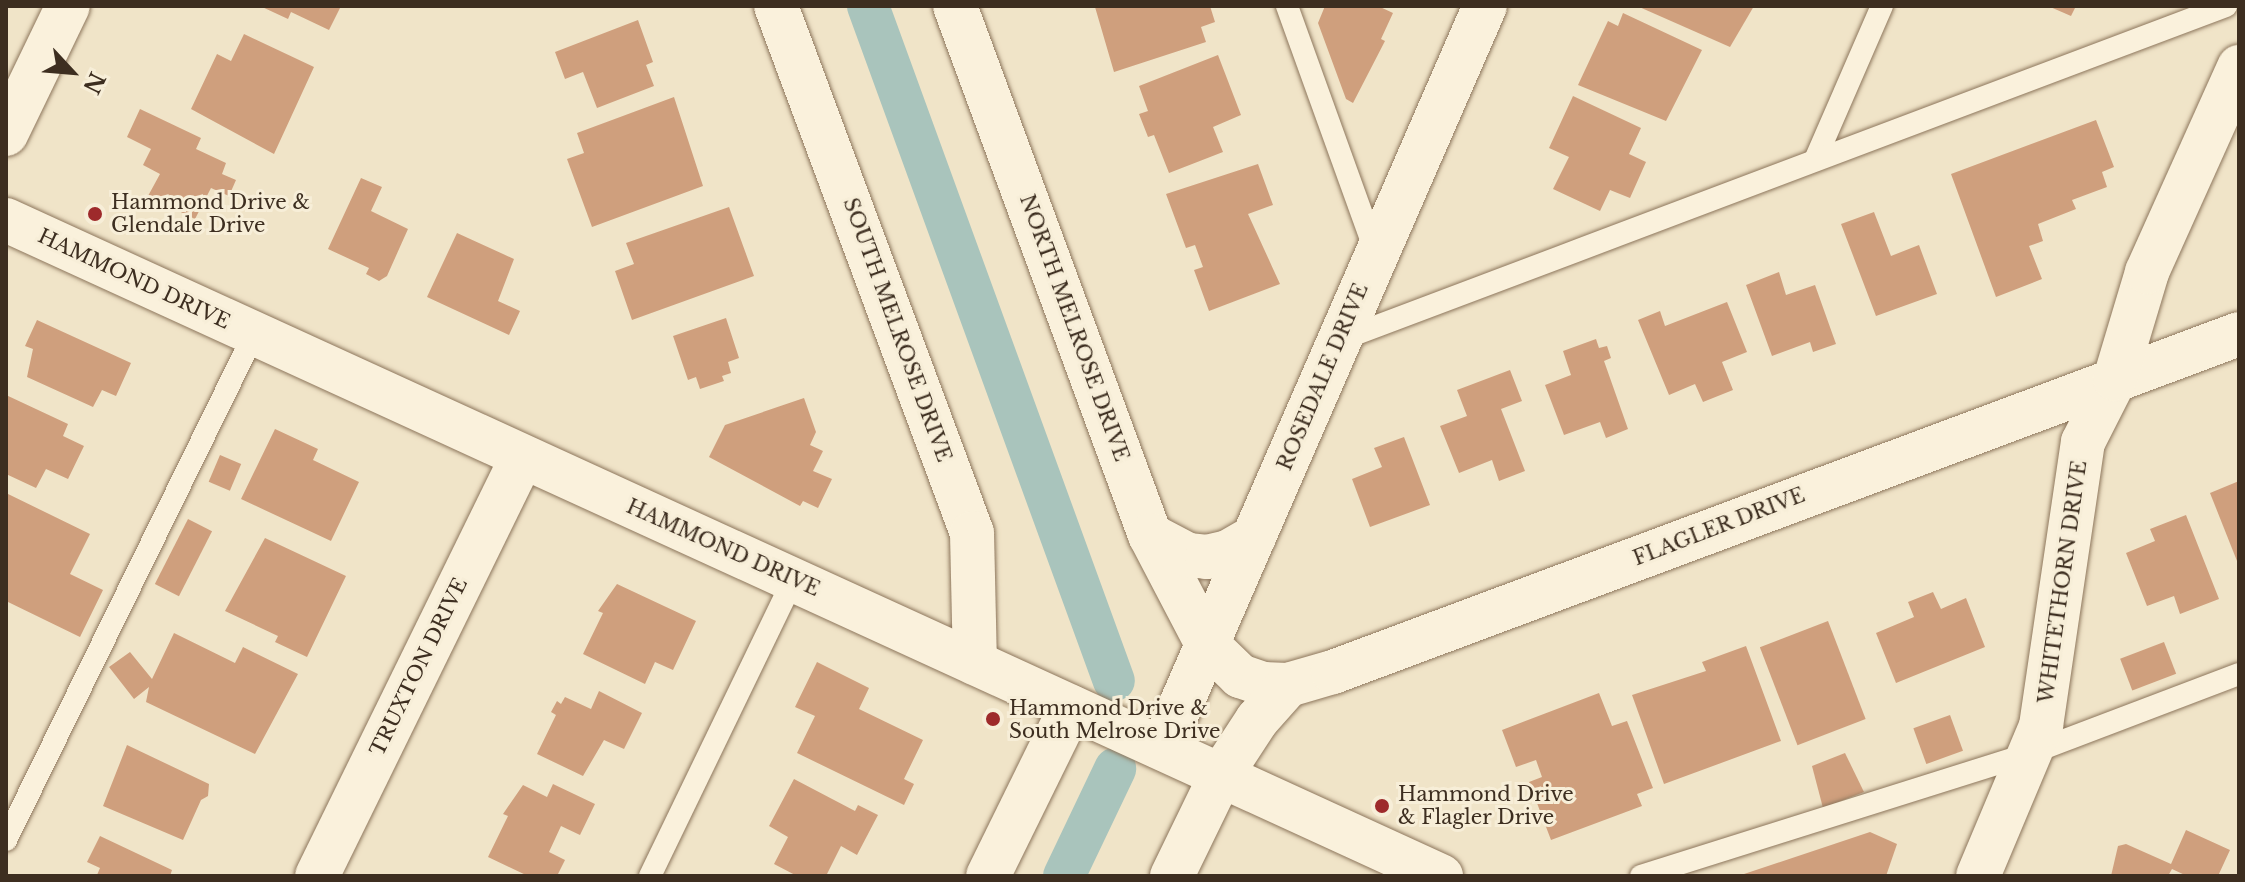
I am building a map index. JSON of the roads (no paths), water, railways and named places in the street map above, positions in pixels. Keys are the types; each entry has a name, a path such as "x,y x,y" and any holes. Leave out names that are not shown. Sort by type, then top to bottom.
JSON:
{"street":[{"path":"6,134 68,6"},
{"name":"SOUTH MELROSE DRIVE","path":"776,6 972,533 975,663"},
{"name":"NORTH MELROSE DRIVE","path":"955,6 1150,535 1207,644"},
{"name":"ROSEDALE DRIVE","path":"1162,748 1485,6"},
{"name":"WHITETHORN DRIVE","path":"1978,876 2041,726 2083,442 2115,379 2147,272 2239,67"},
{"name":"HAMMOND DRIVE","path":"6,220 1441,876"},
{"name":"FLAGLER DRIVE","path":"1288,685 2239,334"},
{"name":"TRUXTON DRIVE","path":"317,876 522,457"},
{"path":"1150,535 1188,555 1207,557 1254,537"},
{"path":"1207,644 1240,676 1288,685"},
{"path":"1172,876 1221,775 1257,720 1288,685"},
{"path":"988,876 1071,707"}],"lane":[{"path":"1287,6 1376,255"},
{"path":"1815,160 1882,6"},
{"path":"1339,341 2226,6"},
{"path":"6,840 254,334"},
{"path":"650,876 793,580"},
{"path":"1641,876 2031,753 2239,674"}],"waterway":[{"path":"868,6 1114,681"},
{"path":"1064,876 1115,769"}],"place":[{"name":"Hammond Drive & Glendale Drive","path":"95,214"},
{"name":"Hammond Drive & South Melrose Drive","path":"993,719"},
{"name":"Hammond Drive & Flagler Drive","path":"1382,806"}]}
